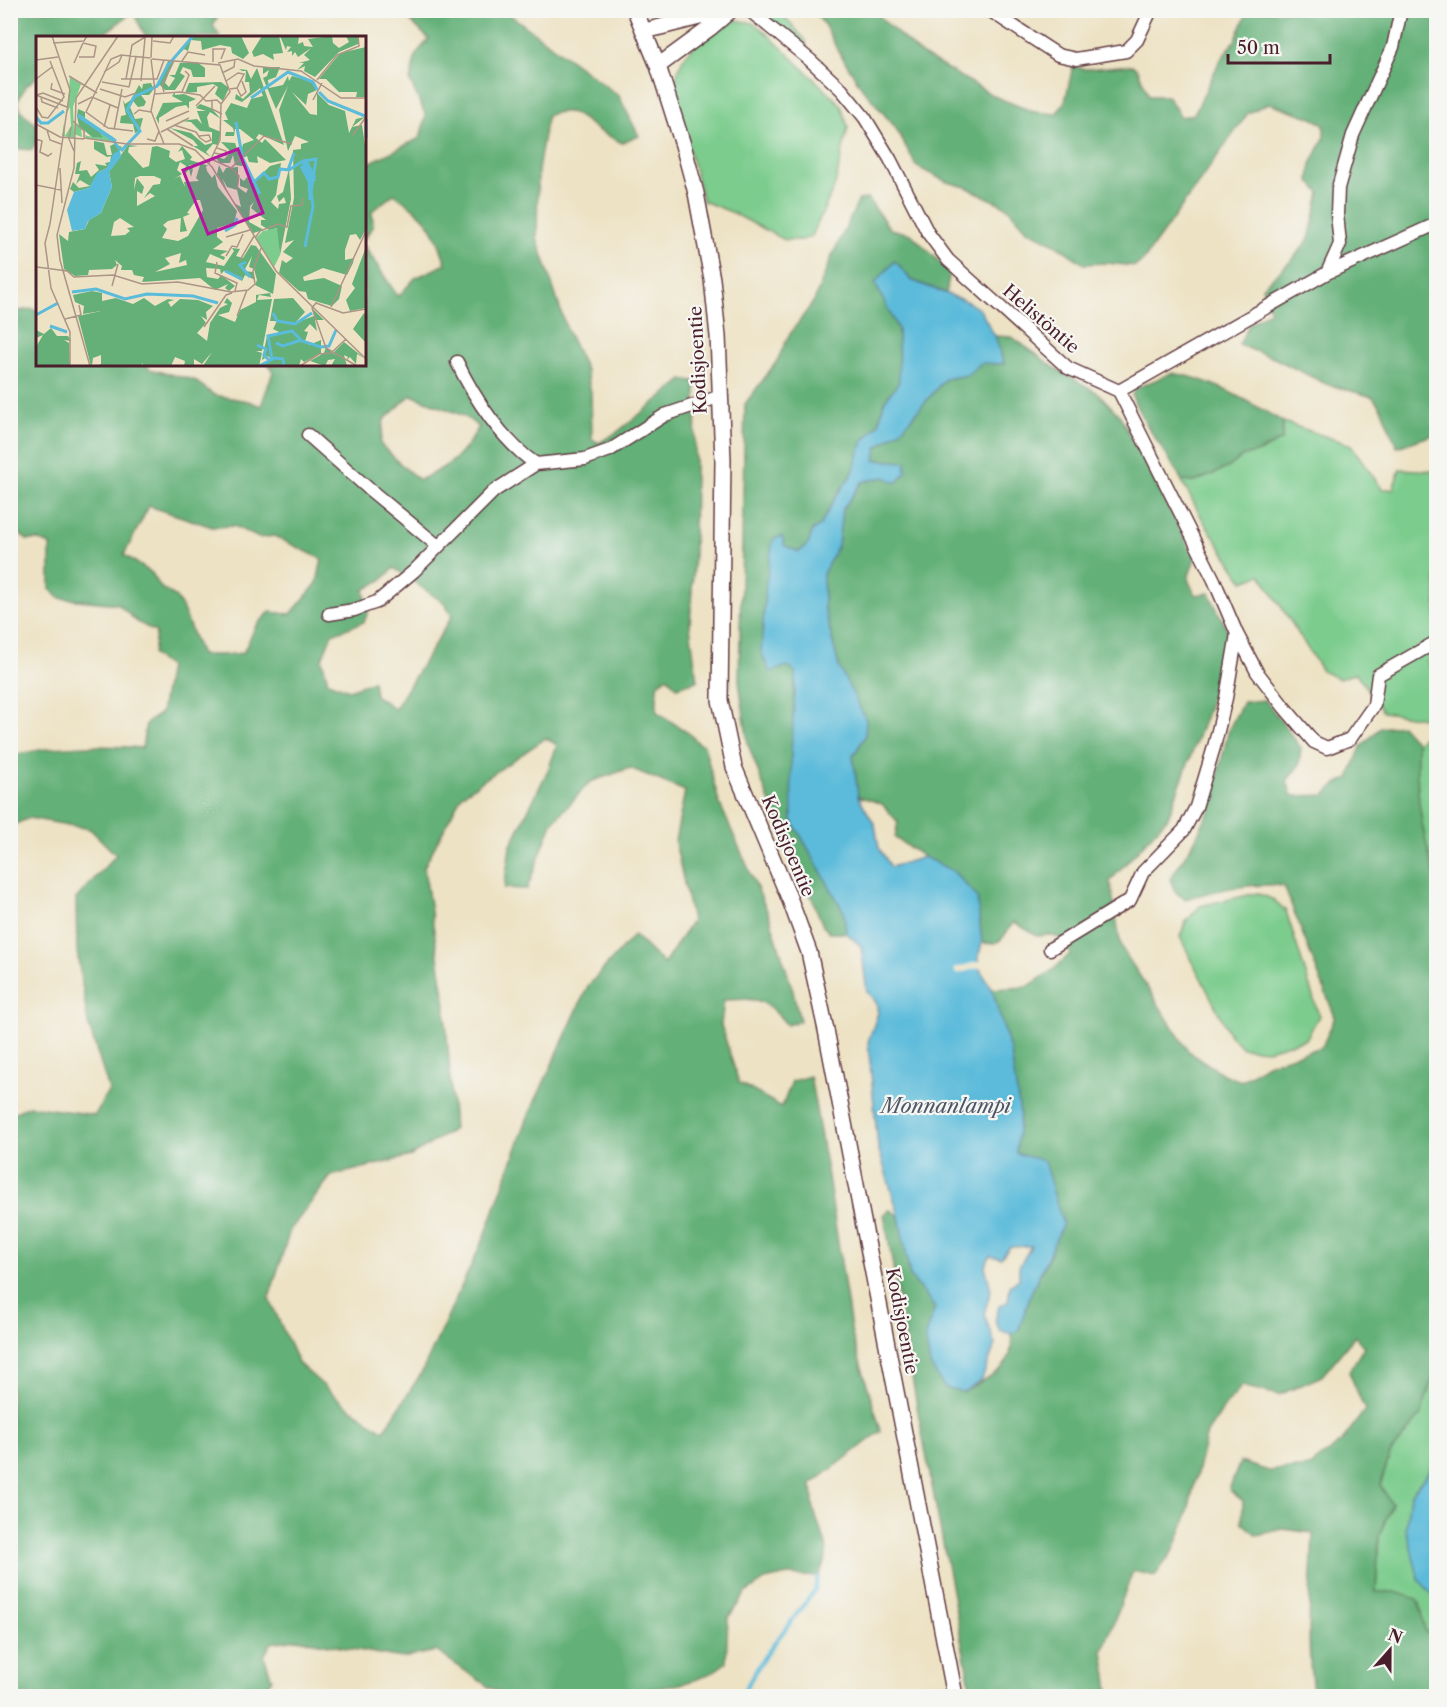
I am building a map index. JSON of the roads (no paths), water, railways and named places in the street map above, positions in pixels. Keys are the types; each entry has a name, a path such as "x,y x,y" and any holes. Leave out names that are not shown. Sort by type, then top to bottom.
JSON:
{"street":[{"name":"Kodisjoentie","path":"635,10 658,66 686,155 710,268 718,336 723,460 720,700 734,767 790,900 809,952 955,1696"},
{"path":"645,31 729,10"},
{"path":"658,66 710,28 729,10"},
{"name":"Helistöntie","path":"749,10 810,60 842,90 865,118 890,159 928,233 948,260 1068,368 1119,391"},
{"path":"989,10 1058,55 1076,59 1126,51 1137,40 1151,10"},
{"path":"1327,273 1340,244 1337,214 1338,188 1353,135 1393,47 1401,10"},
{"path":"1437,224 1327,273 1119,391 1214,580 1237,634 1257,672 1314,742 1328,748 1350,739 1374,705 1378,675 1437,642"},
{"path":"457,362 468,387 492,418 519,452 536,464"},
{"path":"329,614 354,610 377,602 414,572 494,491 536,464 585,459 610,450 665,416 720,396"},
{"path":"308,435 438,546"},
{"path":"1050,949 1130,900 1143,872 1184,830 1196,807 1214,747 1226,698 1237,634"}],"water":[{"name":"Monnanlampi","path":"895,261 911,280 968,302 980,310 995,336 1004,364 981,363 967,375 945,379 903,428 877,448 875,460 906,462 906,472 897,483 885,477 862,482 842,510 838,545 823,574 824,607 839,667 866,720 865,737 853,756 858,796 875,825 879,848 891,867 924,857 953,871 977,897 982,943 978,958 979,968 992,989 1011,1053 1020,1114 1016,1153 1044,1161 1063,1224 1031,1293 1019,1329 1012,1334 1000,1331 995,1321 999,1306 1008,1302 1010,1286 1019,1279 1019,1267 1031,1246 1010,1247 1001,1258 990,1256 985,1266 991,1290 984,1314 995,1345 982,1379 963,1392 944,1387 930,1365 925,1335 935,1308 910,1276 899,1216 878,1147 868,1042 878,1013 876,1002 867,992 861,946 846,933 844,912 792,820 791,753 796,673 788,666 770,672 761,652 766,583 773,540 782,536 785,546 799,552 809,543 812,531 820,526 837,495 853,473 862,443 879,424 884,402 899,382 898,329 875,283"},
{"path":"1436,1457 1436,1590 1433,1595 1419,1580 1406,1528 1410,1495 1432,1468"}],"waterway":[{"path":"741,1696 764,1657 815,1590 818,1577"}]}
